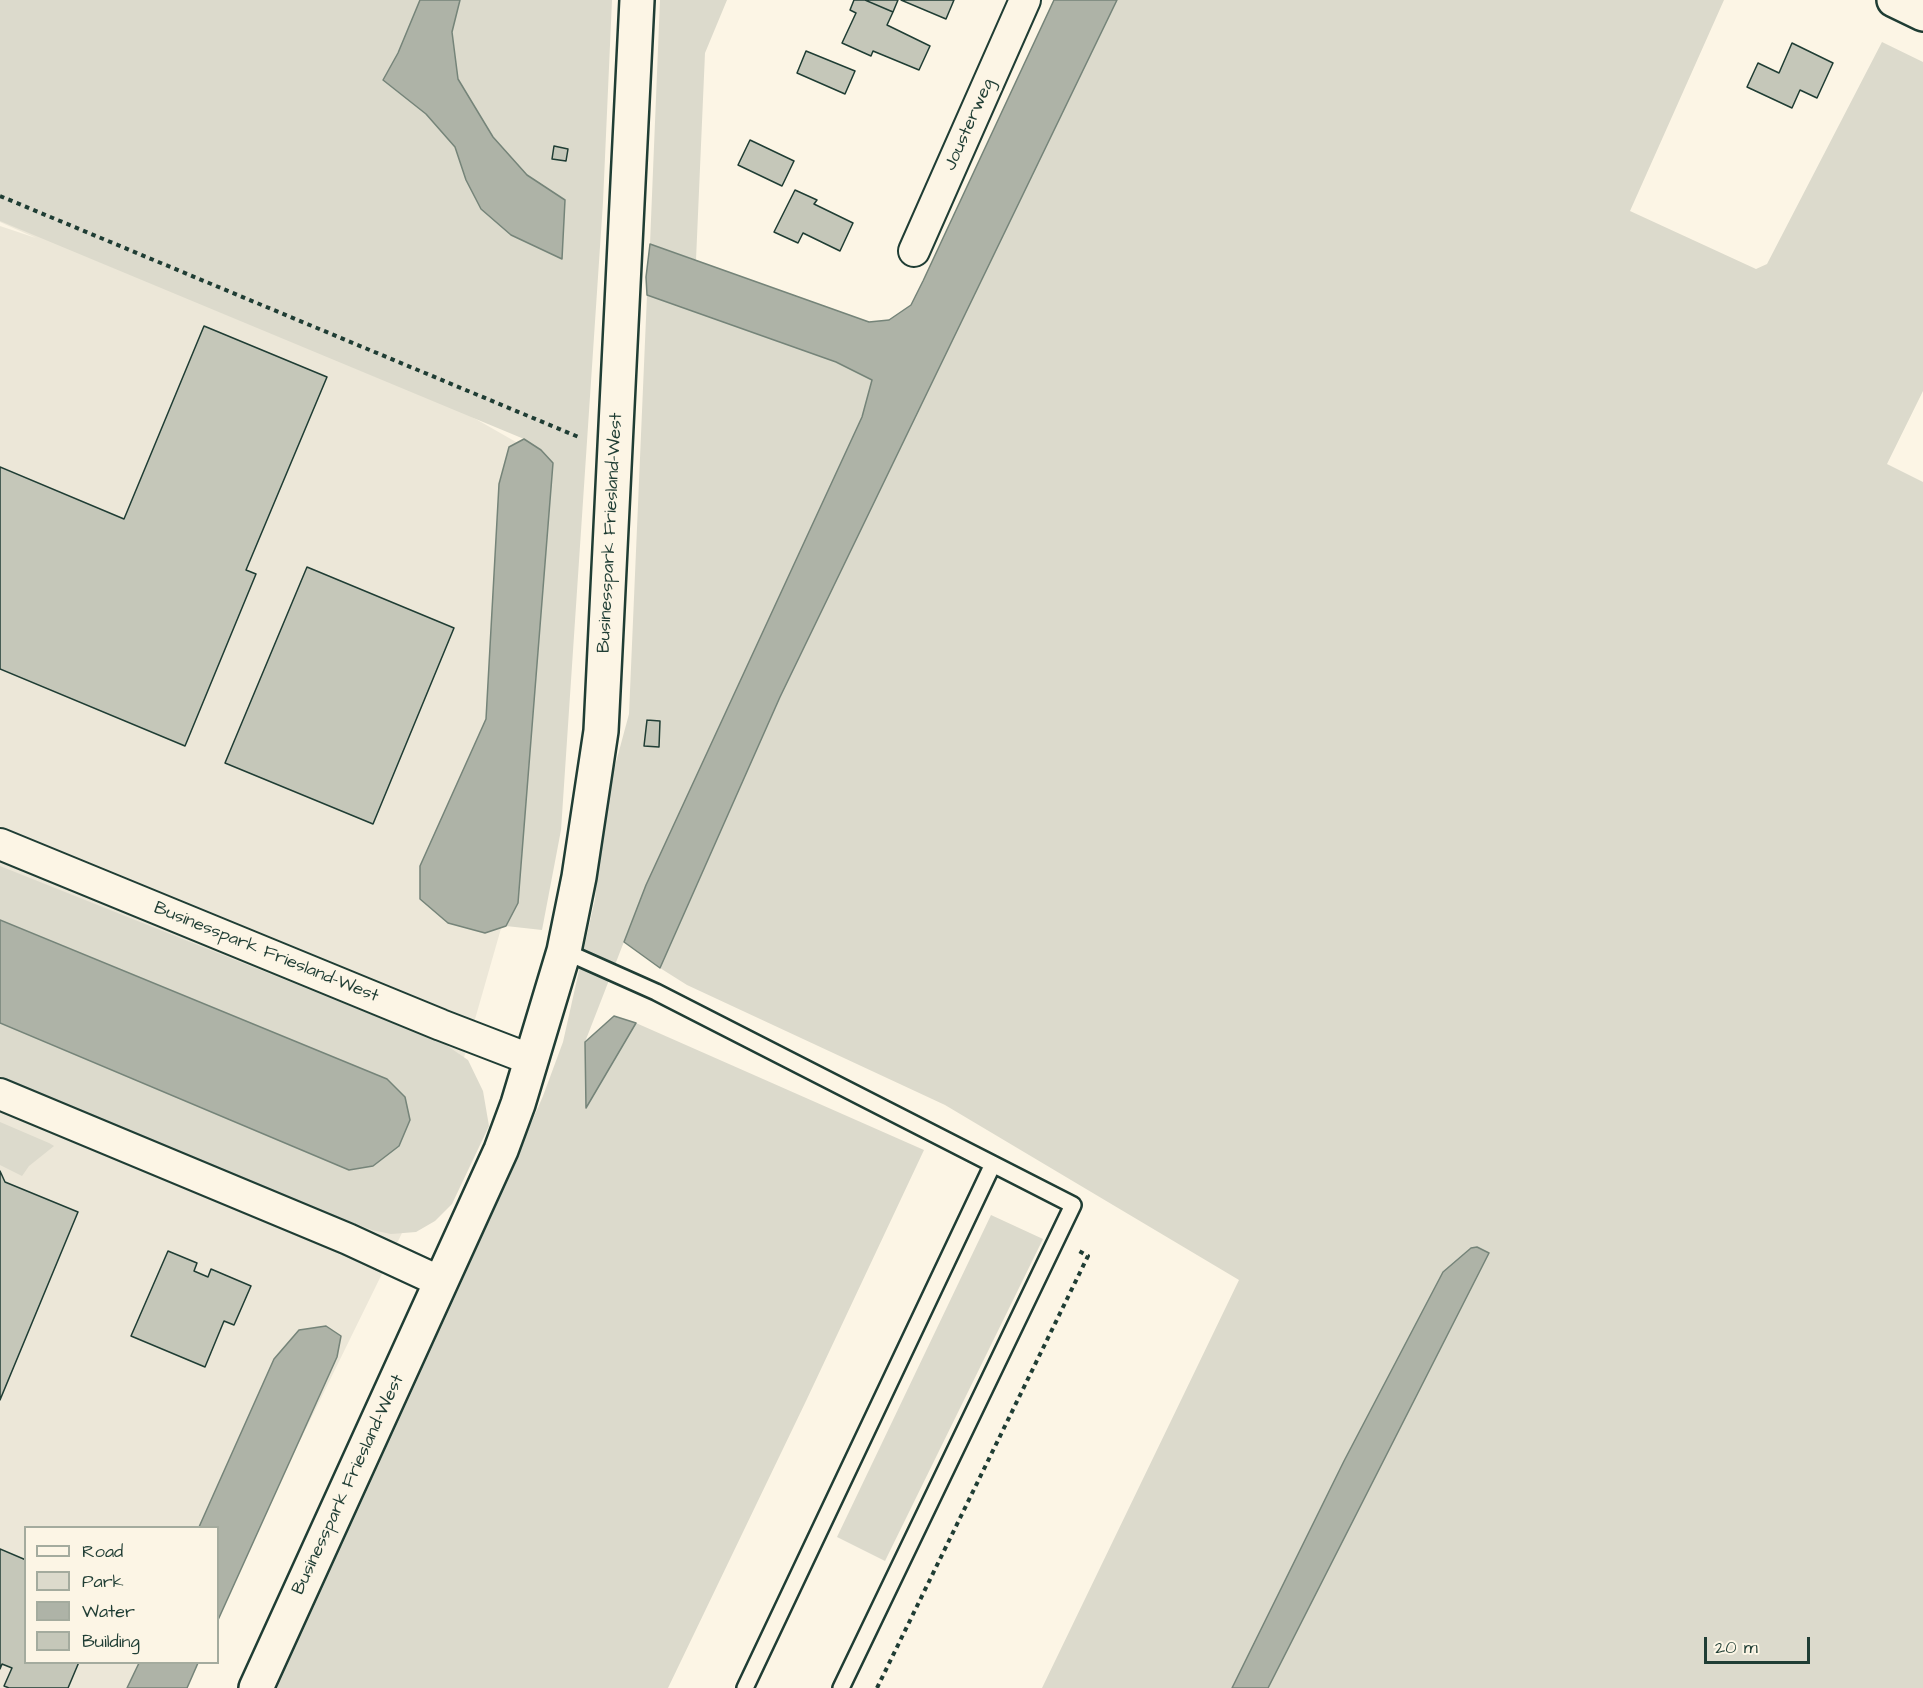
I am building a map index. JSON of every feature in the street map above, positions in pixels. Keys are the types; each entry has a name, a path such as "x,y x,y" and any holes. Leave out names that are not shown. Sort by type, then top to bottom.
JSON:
{"street":[{"name":"Businesspark Friesland-West","path":"256,1688 501,1150 532,1060 564,951 579,877 601,731 637,0"},
{"name":"Jousterweg","path":"914,251 1026,0"},
{"path":"1894,0 1923,14"},
{"name":"Businesspark Friesland-West","path":"0,844 441,1025 532,1060"},
{"path":"0,1094 348,1239 441,1282"}],"lane":[{"path":"564,951 666,997 1073,1205 841,1688"},
{"path":"745,1688 993,1164"}],"path":[{"path":"0,196 615,452"},
{"path":"877,1688 1088,1256 1057,1239"}],"shaded area":[{"path":"0,0 348,346 537,454 502,925 459,1075 402,1233 219,1606 219,1526 24,1526 24,1664 190,1664 178,1688 0,1688 0,226 36,238 0,222"}],"green space":[{"path":"0,0 420,0 398,53 383,80 426,114 455,147 466,180 561,259 565,200 527,175 493,137 458,79 452,32 460,0 612,0 603,202 561,830 542,930 506,926 518,903 553,463 541,450 524,439 0,221"},
{"path":"660,0 727,0 705,53 696,260 650,244"},
{"path":"1117,0 1724,0 1630,211 1756,269 1767,264 1882,42 1923,62 1923,391 1887,464 1923,482 1923,1688 1268,1688 1489,1253 1477,1247 1471,1248 1443,1272 1344,1461 1232,1688 1042,1688 1239,1280 945,1105 687,985 660,968 780,697"},
{"path":"647,295 836,362 872,380 862,417 646,885 585,1042 586,1107 636,1023 924,1150 668,1688 277,1688 460,1286 543,1096 563,1042 595,899 605,803 629,714"},
{"path":"0,866 443,1043 468,1060 483,1091 489,1126 452,1204 435,1221 416,1232 391,1234 372,1230 287,1197 0,1077 0,1023 349,1170 387,1079 0,920"},
{"path":"0,1122 54,1146 29,1166 22,1176 0,1165"},
{"path":"991,1215 1043,1239 885,1561 837,1537"}],"water":[{"path":"420,0 460,0 452,32 458,79 493,137 527,175 565,200 562,259 511,235 481,209 466,180 455,147 426,114 383,80 398,53"},
{"path":"1054,0 1117,0 780,697 660,968 624,942 646,885 862,417 872,380 836,362 647,295 646,277 650,244 869,322 889,320 911,305"},
{"path":"524,439 541,450 553,463 518,903 506,926 485,933 448,923 420,899 420,866 486,719 499,484 509,447"},
{"path":"0,920 387,1079 405,1097 410,1120 399,1146 373,1166 349,1170 0,1023"},
{"path":"614,1016 636,1023 586,1108 585,1042"},
{"path":"1477,1247 1489,1253 1268,1688 1232,1688 1344,1461 1443,1272 1471,1248"},
{"path":"326,1326 341,1336 337,1357 219,1618 219,1526 199,1526 274,1359 299,1330"},
{"path":"138,1664 198,1664 187,1688 127,1688"}],"building":[{"path":"854,0 865,0 893,12 887,25 930,46 919,70 873,51 871,56 842,43 856,13 850,10"},
{"path":"865,0 898,0 893,12"},
{"path":"901,0 954,0 946,19"},
{"path":"1792,43 1833,63 1817,98 1800,90 1792,108 1747,87 1758,63 1779,73"},
{"path":"806,51 855,71 845,94 797,73"},
{"path":"750,140 794,161 782,186 738,165"},
{"path":"554,146 568,149 566,161 552,159"},
{"path":"795,190 817,200 814,204 853,223 840,251 803,233 798,243 774,232"},
{"path":"204,326 327,377 246,570 256,574 185,746 0,669 0,467 124,519"},
{"path":"307,567 454,628 373,824 225,763"},
{"path":"647,720 660,721 659,747 644,746"},
{"path":"0,1171 5,1182 78,1212 0,1400"},
{"path":"168,1251 197,1263 194,1271 208,1277 211,1269 251,1286 234,1325 224,1321 205,1367 131,1336"},
{"path":"0,1549 24,1559 24,1664 78,1664 68,1688 9,1688 4,1686 12,1668 2,1664 0,1669"}]}
